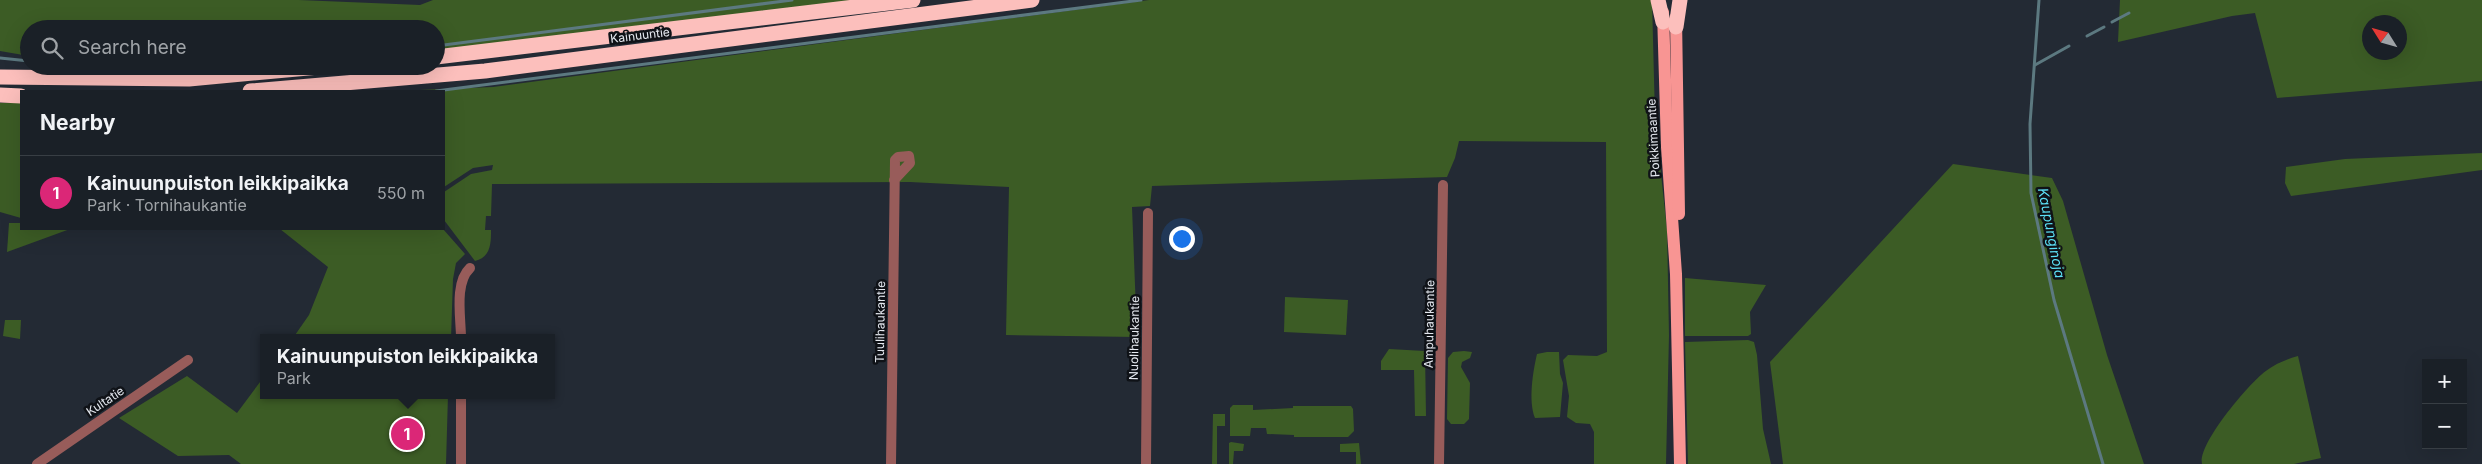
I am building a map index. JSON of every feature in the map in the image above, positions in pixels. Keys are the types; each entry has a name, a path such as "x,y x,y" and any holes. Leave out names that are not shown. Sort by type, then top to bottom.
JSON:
{"highway":[{"name":"Kainuuntie","path":"445,56 913,0"},
{"name":"Kainuuntie","path":"445,74 485,71 1032,0"},
{"path":"1658,0 1670,25"},
{"path":"1670,25 1678,0"},
{"path":"0,77 189,79 232,75"},
{"name":"Kainuuntie","path":"262,90 438,75"},
{"path":"0,96 20,96"}],"main road":[{"name":"Poikkimaantie","path":"1663,0 1670,25 1679,178 1676,274 1680,464"}],"street":[{"name":"Tuulihaukantie","path":"891,464 894,180"},
{"name":"Ampuhaukantie","path":"1440,464 1443,185"},
{"name":"Nuolihaukantie","path":"1146,464 1148,213"},
{"path":"461,334 461,287 463,274 470,268"},
{"name":"Kultatie","path":"37,464 188,360"},
{"path":"461,399 461,464"}],"green space":[{"path":"0,0 299,0 420,5 433,0 868,0 445,53 445,20 20,20 20,54 0,51"},
{"path":"1149,0 1652,0 1655,118 1667,230 1669,335 1666,464 1594,464 1594,432 1590,424 1576,423 1567,417 1569,396 1563,360 1568,355 1597,356 1607,352 1606,142 1459,141 1455,158 1447,177 1152,186 1150,206 1132,207 1137,337 1006,335 1009,187 910,182 492,184 491,216 486,216 485,230 491,230 489,249 484,256 475,261 445,221 445,191 471,174 492,170 493,165 473,168 445,186 445,90 420,90 493,87"},
{"path":"2120,0 2482,0 2482,81 2277,98 2255,13 2232,16 2118,42"},
{"path":"0,103 20,103 20,218 0,212"},
{"path":"2482,153 2482,170 2291,196 2285,183 2286,167 2345,159"},
{"path":"1953,164 2052,178 2063,201 2107,355 2144,464 1783,464 1770,362"},
{"path":"9,223 20,223 20,230 67,230 7,252"},
{"path":"281,230 444,230 465,254 456,263 453,279 451,334 296,334 309,315 328,267"},
{"path":"1685,278 1766,285 1750,312 1751,334 1748,336 1685,336"},
{"path":"1285,297 1348,300 1346,335 1284,332"},
{"path":"5,320 21,320 20,339 3,336"},
{"path":"1748,340 1754,342 1757,355 1763,429 1771,464 1688,464 1685,342"},
{"path":"1389,349 1425,351 1426,416 1415,416 1414,370 1381,370 1381,361"},
{"path":"1453,352 1472,352 1470,358 1462,362 1461,367 1470,383 1469,419 1464,424 1451,424 1447,419 1448,358"},
{"path":"1559,352 1560,374 1563,383 1560,417 1535,418 1532,403 1534,369 1537,354"},
{"path":"2298,356 2321,458 2294,464 2202,464 2207,444 2224,417 2244,392 2269,368"},
{"path":"187,376 237,413 260,382 260,399 448,399 446,464 241,464 229,455 178,456 119,418"},
{"path":"1233,405 1253,405 1253,410 1293,408 1293,406 1351,406 1353,409 1354,431 1348,437 1294,437 1294,435 1267,434 1266,428 1251,428 1250,436 1230,436 1230,408"},
{"path":"1213,414 1225,414 1225,426 1217,426 1217,464 1212,464"},
{"path":"1229,443 1244,444 1243,451 1234,451 1233,464 1229,464"},
{"path":"1359,443 1361,464 1356,464 1356,452 1340,452 1340,444"}],"waterway":[{"path":"445,45 792,0"},
{"path":"444,90 1141,0"},
{"name":"Kaupunginoja","path":"2039,0 2030,124 2031,193 2054,300 2103,464"},
{"path":"2112,22 2129,13"},
{"path":"2087,36 2104,27"},
{"path":"2035,65 2069,46"},
{"path":"0,58 20,60"}],"place":[{"name":"Kainuunpuiston leikkipaikka","path":"407,434"}]}
